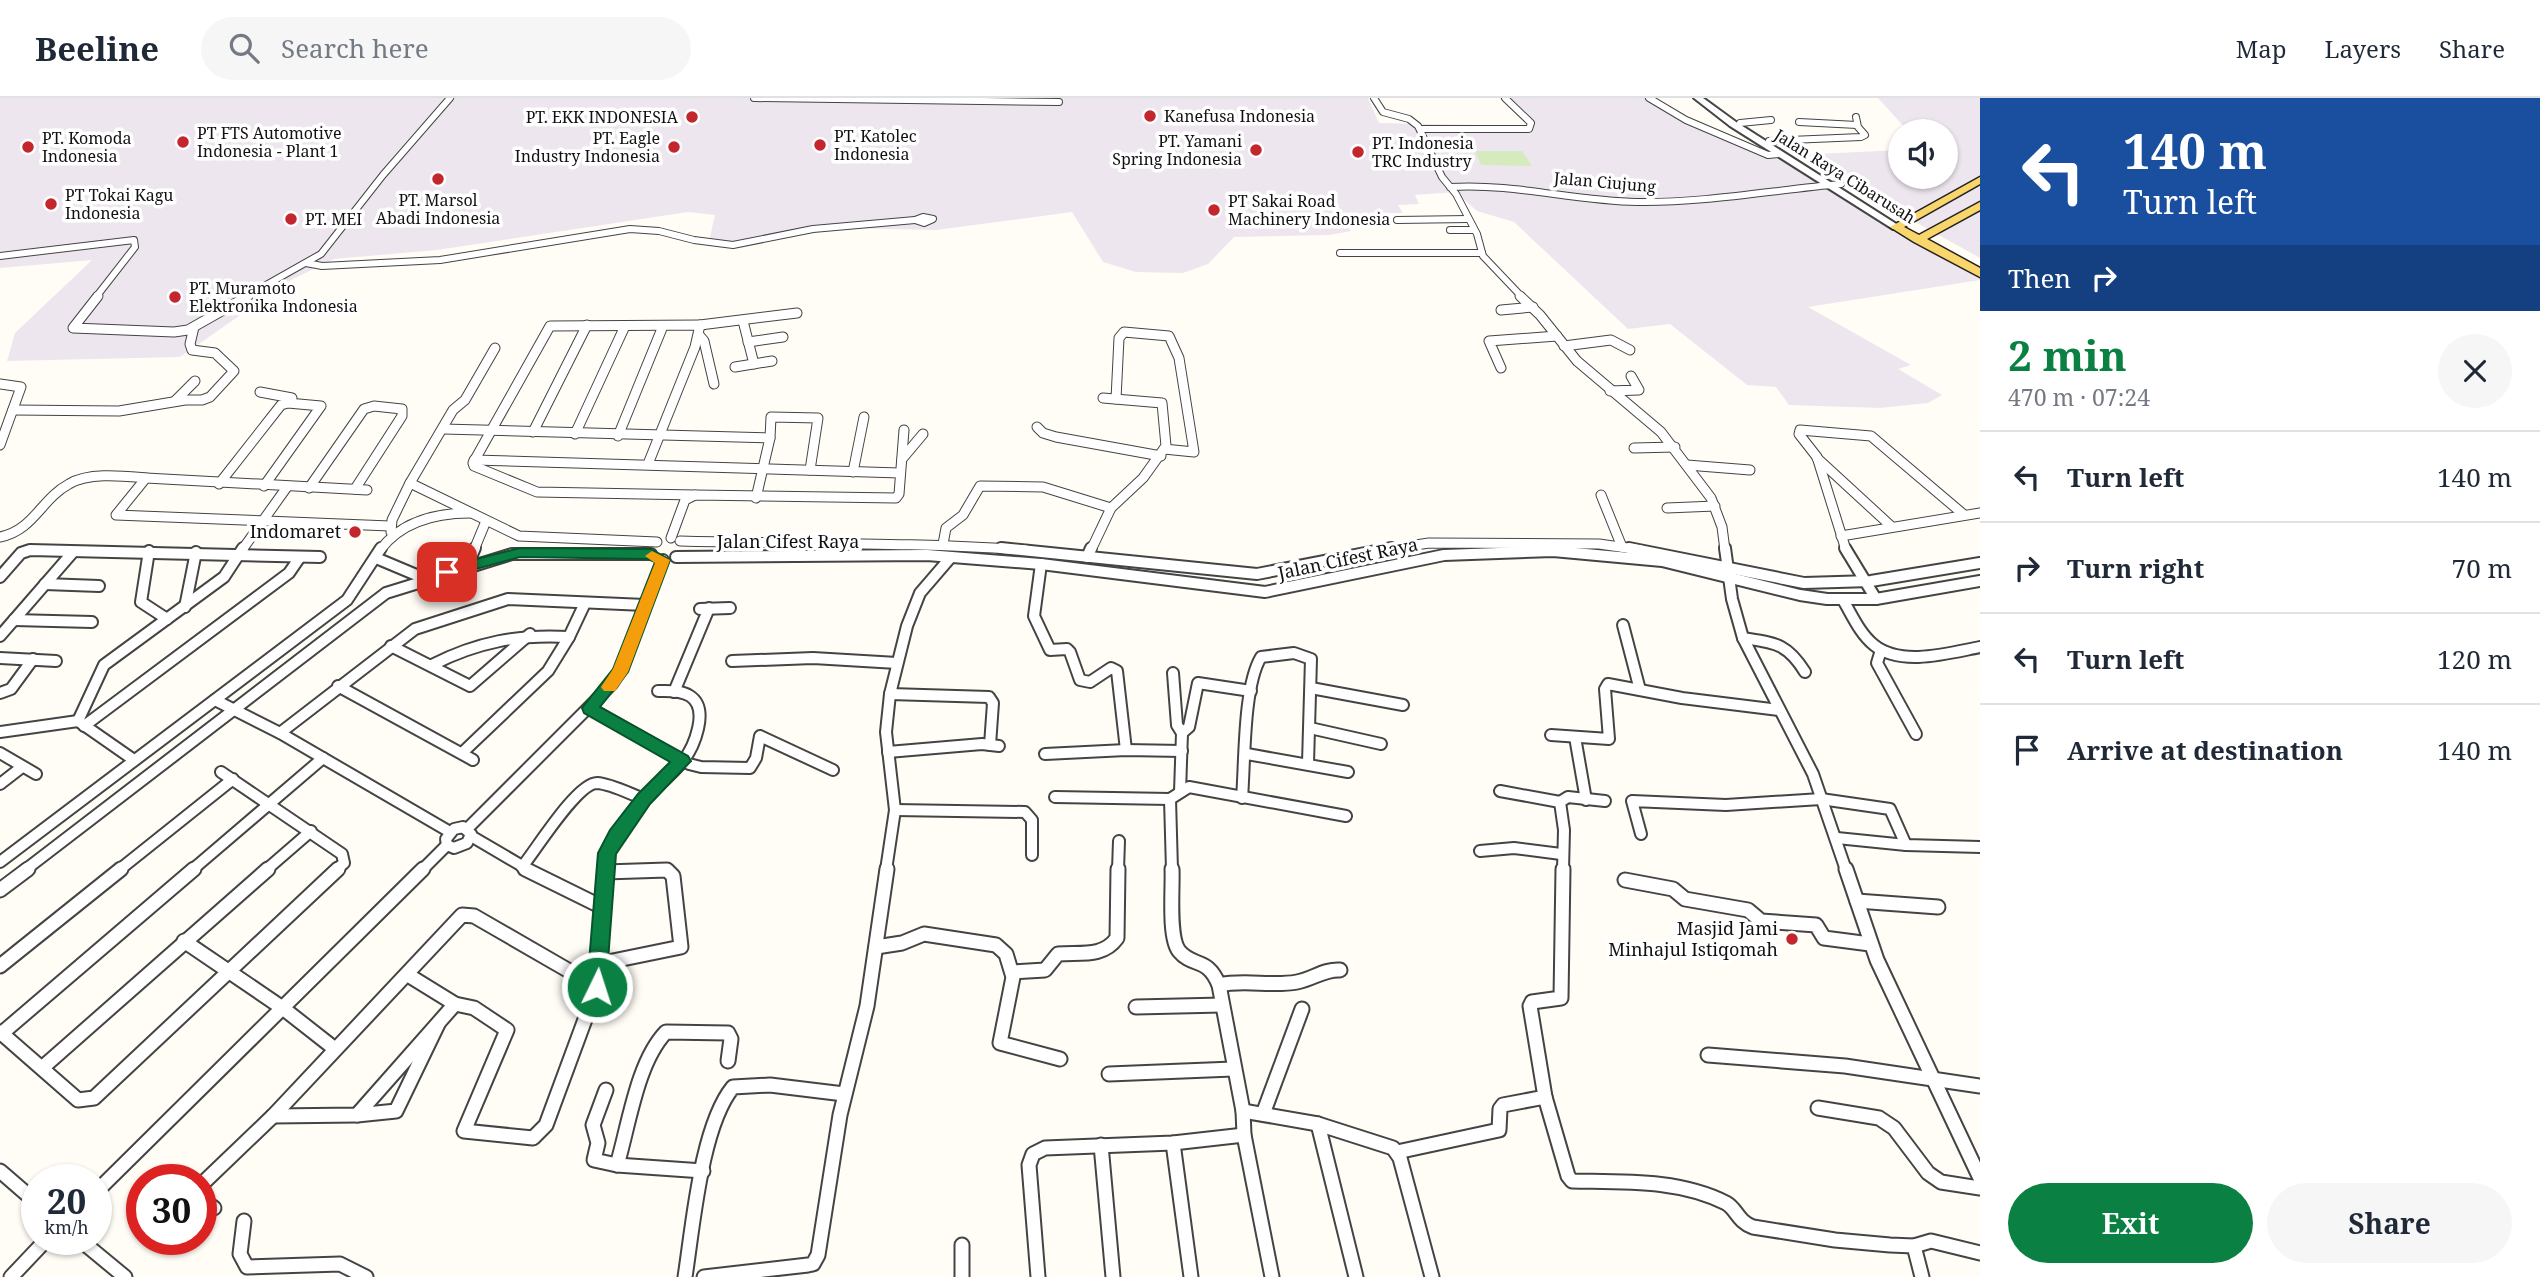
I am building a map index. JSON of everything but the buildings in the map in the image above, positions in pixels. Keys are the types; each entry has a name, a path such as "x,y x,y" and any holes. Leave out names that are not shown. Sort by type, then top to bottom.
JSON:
{"main road":[{"path":"1901,225 1980,180"},
{"path":"1923,238 1980,205"},
{"name":"Jalan Raya Cibarusah","path":"1901,225 1980,272"},
{"name":"Jalan Raya Cibarusah","path":"1923,238 1980,264"}],"street":[{"path":"754,98 1059,100"},
{"path":"1374,98 1383,113 1409,120 1420,129 1441,177 1450,187 1481,242 1482,253 1491,267 1533,307 1564,346 1610,391 1654,425 1675,447 1715,506 1743,638 1813,774 1837,838 1870,944 1980,1178"},
{"path":"1420,129 1529,129 1531,123 1505,98"},
{"path":"1649,98 1686,120 1770,156 1779,154"},
{"name":"Jalan Raya Cibarusah","path":"1698,98 1779,154 1901,225"},
{"name":"Jalan Raya Cibarusah","path":"1707,98 1901,225"},
{"path":"0,256 134,240 135,247 73,328 174,332 194,327 324,251 383,175 448,99"},
{"path":"1046,100 1053,108 1059,100"},
{"path":"1740,122 1771,120"},
{"path":"1769,141 1800,140 1864,136 1857,121 1796,128 1800,140"},
{"name":"Jalan Ciujung","path":"1450,187 1510,186 1647,202 1841,184"},
{"path":"1397,220 1468,219"},
{"path":"299,266 440,260 630,229 659,231 694,240 733,245 813,229 915,220"},
{"path":"1450,230 1474,230"},
{"path":"1340,253 1482,253"},
{"path":"1501,310 1533,307"},
{"path":"797,313 699,330 663,326 554,324 548,327 474,460 474,466 537,492 756,498 894,498 899,494 904,430"},
{"path":"743,321 754,364"},
{"path":"534,432 587,325"},
{"path":"575,434 625,326"},
{"path":"618,436 663,326"},
{"path":"13,410 119,411 205,399 233,374 233,368 215,353 192,350 190,344 194,327"},
{"path":"699,330 714,384"},
{"path":"649,464 699,330"},
{"path":"1038,427 1043,433 1056,437 1163,452 1194,452 1179,358 1168,336 1124,332 1119,338 1116,399"},
{"path":"1501,369 1489,341 1557,336"},
{"path":"748,342 783,337"},
{"path":"1564,346 1611,340 1630,350"},
{"path":"0,862 347,600 376,558 391,530 410,483 453,410 465,400 495,348"},
{"path":"735,367 772,361"},
{"path":"1610,391 1639,390 1631,376"},
{"path":"173,403 195,381"},
{"path":"0,384 21,387 0,445"},
{"path":"260,392 299,399 303,404"},
{"path":"1087,557 1111,508 1122,494 1143,478 1163,452 1162,403 1103,398"},
{"path":"219,484 279,407 288,403 321,406 264,486"},
{"path":"309,488 364,409 374,406 403,410 402,416 355,489"},
{"path":"756,498 770,438 771,417 818,418 810,470"},
{"path":"853,472 864,417"},
{"path":"443,429 618,436 770,438"},
{"path":"1892,527 1817,457 1799,434 1800,430 1871,436 1963,514"},
{"path":"901,460 923,434"},
{"path":"1634,448 1675,447"},
{"path":"1817,457 1841,536 1852,562 1876,599"},
{"path":"474,460 900,473"},
{"path":"1687,465 1750,470"},
{"path":"0,537 12,535 26,527 70,482 124,477 367,490"},
{"path":"146,478 118,509 117,516 391,530 452,513 470,513"},
{"name":"Jalan Cifest Raya","path":"410,483 519,536 820,545 929,543 1257,574 1429,543 1554,543 1622,547 1729,572 1800,595 1843,600 1876,599 1980,581"},
{"path":"943,544 946,528 963,516 980,485 1043,487 1111,508"},
{"path":"81,724 104,665 224,577 259,523 287,487"},
{"path":"676,557 683,546 675,540 685,500 695,495"},
{"path":"1601,495 1606,515 1615,524 1622,547"},
{"path":"1667,508 1715,506"},
{"path":"1841,536 1980,513"},
{"path":"467,566 486,521"},
{"path":"651,554 651,548 657,542"},
{"path":"927,555 929,543"},
{"path":"0,577 25,551 149,551 320,557"},
{"path":"149,551 141,602 167,619"},
{"name":"Jalan Cifest Raya","path":"663,560 676,557 927,555 1041,564 1265,592 1444,555 1553,551 1662,561 1804,583 1864,582 1980,563"},
{"path":"0,636 73,552"},
{"path":"185,607 196,552"},
{"path":"0,890 234,710 376,599 426,579 520,552 651,554 663,560 620,672 590,708 469,832 467,843 458,847 323,758 280,733 234,710 215,699"},
{"path":"0,732 81,724 289,573 300,557"},
{"path":"704,1277 813,1271 818,1255 844,1094 867,1006 895,810 888,752 890,694 897,663 920,593 950,557"},
{"path":"376,558 426,579"},
{"path":"1041,564 1034,616 1050,650 1067,649 1070,652 1080,680 1090,682 1111,668 1117,671 1126,750"},
{"path":"46,584 99,586"},
{"path":"280,733 415,629 499,600 645,605"},
{"path":"1843,600 1866,636 1881,650 1921,655 1980,647"},
{"path":"461,753 548,671 569,637 585,603"},
{"path":"674,692 705,609 730,608"},
{"path":"14,620 92,622"},
{"path":"1623,625 1640,690"},
{"path":"432,666 459,650 493,639 530,634 569,637"},
{"path":"391,646 471,686 530,634"},
{"path":"1743,638 1787,646 1795,653 1805,672"},
{"path":"1881,650 1877,663 1916,734"},
{"path":"1242,797 1251,691 1257,660 1284,654 1309,657 1312,664 1308,763"},
{"path":"0,658 56,661"},
{"path":"733,661 813,658 897,663"},
{"path":"0,693 11,689 33,659"},
{"path":"1173,673 1177,725 1182,733 1175,795 1174,940 1180,952 1213,970 1219,985 1243,1111 1244,1135 1272,1277"},
{"path":"1182,733 1189,727 1198,683 1251,691"},
{"path":"1551,735 1605,740 1610,738 1606,685 1779,710"},
{"path":"338,686 473,760"},
{"path":"1311,688 1403,705"},
{"path":"408,975 455,1004 474,1008 507,1031 464,1131 533,1138 546,1125 597,987 607,853 644,799 682,761 694,739 699,712 696,701 690,696 658,691"},
{"path":"888,752 994,745 993,703 989,697 890,694"},
{"path":"590,708 682,761 701,767 749,769 756,758 760,736 833,770"},
{"path":"81,724 134,760"},
{"path":"1310,728 1381,744"},
{"path":"1575,737 1586,800"},
{"path":"1045,754 1126,750 1182,751"},
{"path":"0,753 36,774"},
{"path":"1247,754 1348,772"},
{"path":"221,772 233,779 269,804 311,831 342,854 344,863 93,1098 78,1100 1,1033 269,804 323,758"},
{"path":"0,783 22,767"},
{"path":"0,966 233,779"},
{"path":"522,867 565,807 584,786 600,783 644,799"},
{"path":"1055,797 1175,795 1189,787 1346,816"},
{"path":"1500,791 1560,802"},
{"path":"1560,802 1564,798 1605,802"},
{"path":"1641,834 1632,801 1726,805 1821,799 1890,809 1906,845"},
{"path":"1560,802 1564,830 1561,854 1564,895 1561,998 1532,1002 1530,1006 1545,1097 1568,1176 1573,1181 1661,1184 1728,1204 1747,1226 1835,1240 1914,1247 1931,1241 1980,1253"},
{"path":"895,810 1025,812 1032,820 1032,855"},
{"path":"112,1176 284,1009 459,827 522,867 602,907"},
{"path":"42,1068 311,831"},
{"path":"1837,838 1906,845 1980,846"},
{"path":"1013,972 1045,970 1058,954 1100,951 1114,945 1117,938 1119,841"},
{"path":"1480,851 1514,848 1561,854"},
{"path":"598,964 681,947 673,876 667,870 605,872"},
{"path":"1625,880 1673,889 1685,900 1748,909 1761,921 1816,925 1824,938 1870,944"},
{"path":"1857,901 1938,907"},
{"path":"217,1170 273,1116 408,975 460,916 468,913 597,987"},
{"path":"876,947 902,943 924,934 996,945 1007,956 1013,972 1001,1045 1060,1059"},
{"path":"184,941 230,970 335,1049"},
{"path":"1219,985 1237,980 1297,982 1321,970 1340,970"},
{"path":"357,1115 455,1004"},
{"path":"1136,1007 1222,1005"},
{"path":"1263,1114 1302,1009"},
{"path":"273,1116 357,1115 397,1110 438,1024"},
{"path":"617,1165 636,1095 652,1051 662,1035 666,1032 728,1033 731,1038 728,1061"},
{"path":"1708,1055 1770,1058 1932,1077 1980,1086"},
{"path":"1109,1074 1233,1069"},
{"path":"685,1277 703,1171 715,1121 727,1092 733,1087 753,1084 844,1094"},
{"path":"606,1090 593,1125 598,1143 594,1160 617,1165 703,1171"},
{"path":"1397,1152 1499,1130 1500,1109 1503,1105 1545,1097"},
{"path":"1818,1108 1880,1118 1894,1128 1928,1173 1941,1182 1980,1188"},
{"path":"1243,1111 1318,1124 1383,1143 1397,1152 1432,1277"},
{"path":"1318,1124 1356,1277"},
{"path":"1038,1277 1029,1165 1033,1154 1045,1147 1173,1143 1244,1135"},
{"path":"1173,1143 1191,1277"},
{"path":"1101,1146 1113,1277"},
{"path":"0,1171 21,1189"},
{"path":"244,1221 240,1254 247,1267 340,1265 366,1277"},
{"path":"962,1245 962,1277"},
{"path":"1914,1247 1922,1277"},
{"path":"11,1277 32,1255"},
{"path":"98,1255 125,1277"}],"shaded area":[{"path":"0,98 1368,98 1379,123 1529,126 1511,98 1649,98 1686,120 1781,161 1921,245 1980,275 1980,280 1808,307 1911,365 1898,369 1942,395 1928,403 1880,408 1789,405 1776,387 1747,385 1670,324 1628,329 1514,222 1477,211 1455,192 1415,195 1419,204 1398,205 1403,213 1372,213 1374,223 1346,225 1351,231 1329,235 1234,237 1208,264 1183,273 1136,272 1103,262 1072,212 936,230 845,228 708,246 715,215 688,212 437,250 334,259 291,280 180,357 7,361 15,333 92,260 0,268"},
{"path":"1878,98 1980,98 1980,258 1795,155 1888,151 1888,189 1958,189 1958,119 1897,119"}],"green space":[{"path":"1475,151 1522,151 1532,166 1481,165"}],"slow traffic":[{"path":"609,687 620,672 663,560 652,556"}],"place":[{"name":"Kanefusa Indonesia","path":"1150,116"},
{"name":"PT. EKK INDONESIA","path":"692,117"},
{"name":"PT FTS Automotive Indonesia - Plant 1","path":"183,142"},
{"name":"PT. Katolec Indonesia","path":"820,145"},
{"name":"PT. Komoda Indonesia","path":"28,147"},
{"name":"PT. Eagle Industry Indonesia","path":"674,147"},
{"name":"PT. Yamani Spring Indonesia","path":"1256,150"},
{"name":"PT. Indonesia TRC Industry","path":"1358,152"},
{"name":"PT. Marsol Abadi Indonesia","path":"438,179"},
{"name":"PT Tokai Kagu Indonesia","path":"51,204"},
{"name":"PT Sakai Road Machinery Indonesia","path":"1214,210"},
{"name":"PT. MEI","path":"291,219"},
{"name":"PT. Muramoto Elektronika Indonesia","path":"175,297"},
{"name":"Indomaret","path":"355,532"},
{"name":"Masjid Jami Minhajul Istiqomah","path":"1792,939"}],"route":[{"path":"447,572 520,552 651,554 655,559 663,560 620,672 590,708 682,761 644,799 607,853 597,987"}]}
